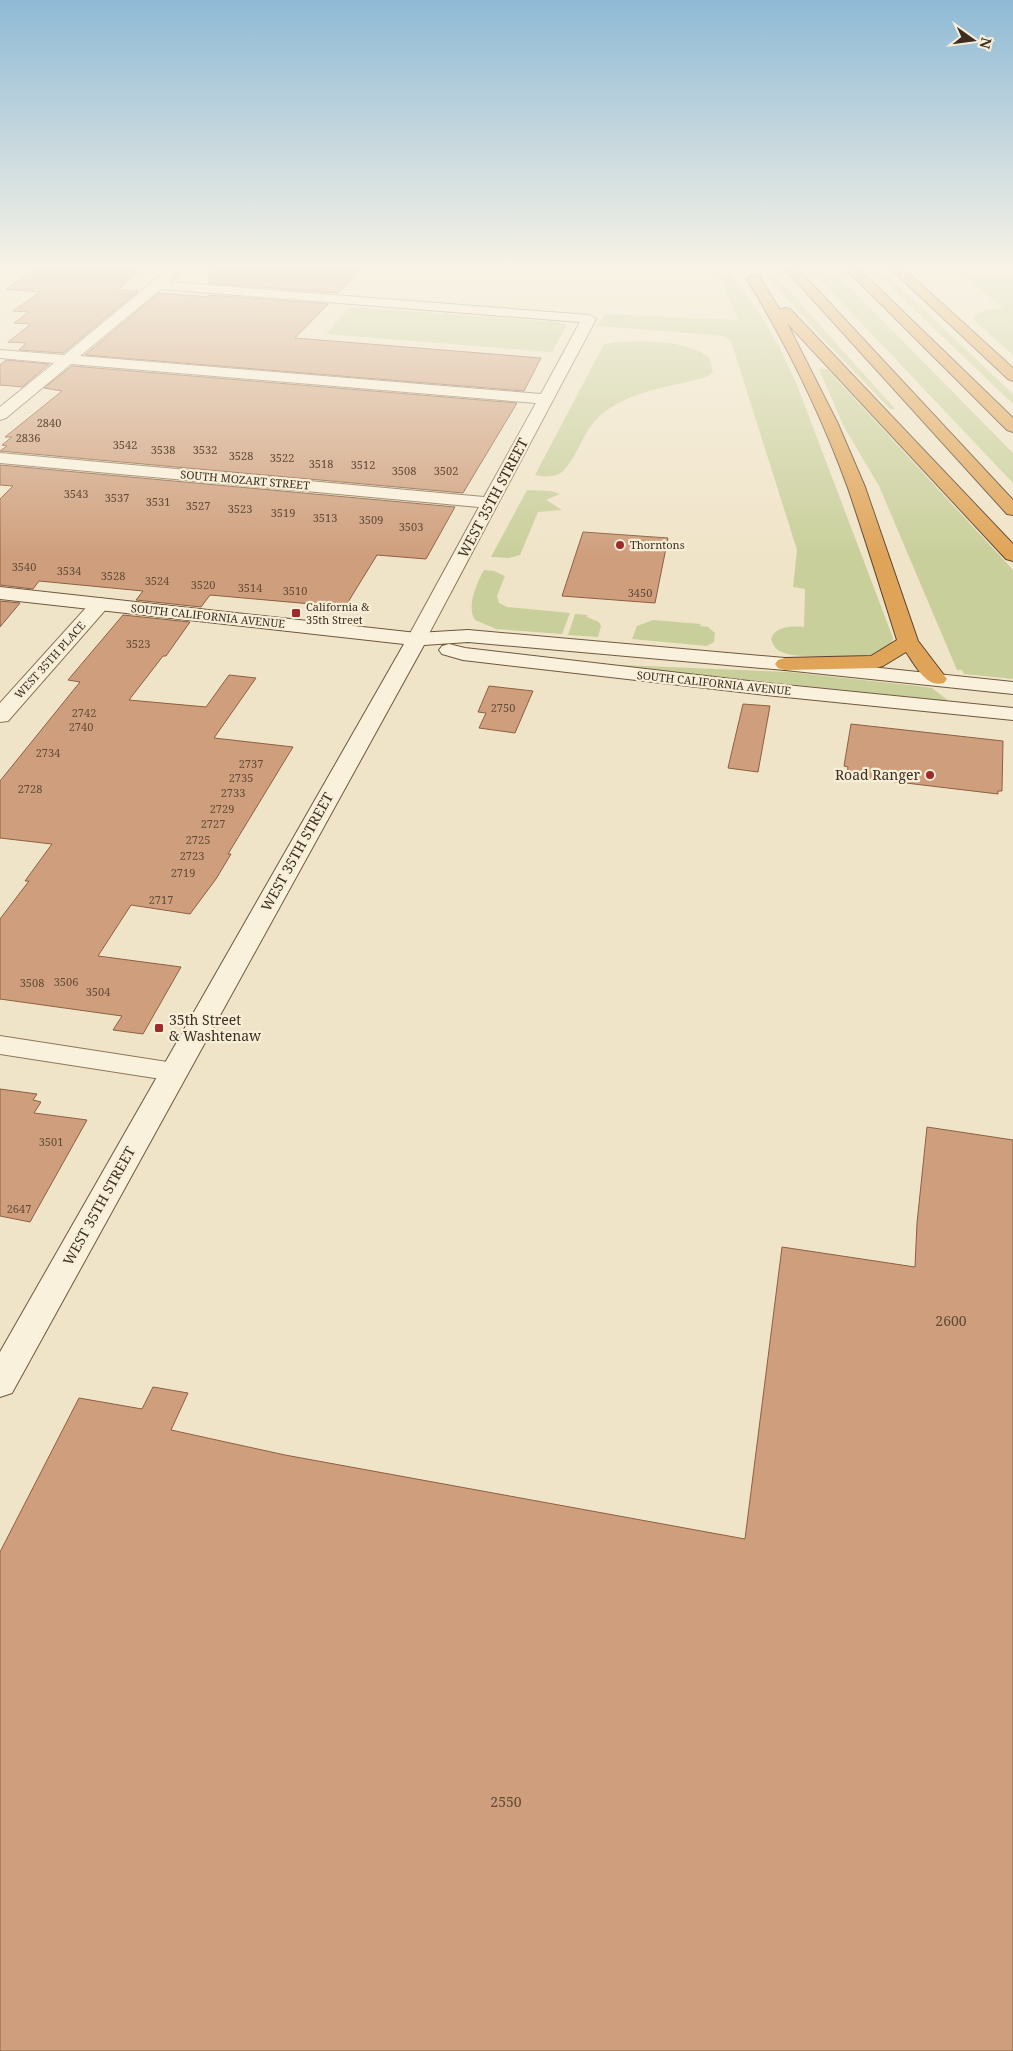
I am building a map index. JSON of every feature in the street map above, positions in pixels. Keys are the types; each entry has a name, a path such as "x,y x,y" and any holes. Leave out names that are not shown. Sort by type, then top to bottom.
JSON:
{"highway":[{"path":"801,365 830,424 856,487 908,642 937,679"},
{"path":"834,365 1013,555"},
{"path":"879,365 1013,510"},
{"path":"950,365 1013,427"},
{"path":"1001,365 1013,376"},
{"path":"785,664 876,662 908,642"}],"street":[{"path":"0,415 61,365"},
{"path":"125,365 546,399"},
{"name":"WEST 35TH STREET","path":"0,1382 417,639 564,365"},
{"name":"SOUTH MOZART STREET","path":"0,458 490,502"},
{"name":"SOUTH CALIFORNIA AVENUE","path":"0,593 417,639 468,636 785,664 1013,688"},
{"name":"WEST 35TH PLACE","path":"0,716 100,604"},
{"name":"SOUTH CALIFORNIA AVENUE","path":"417,639 463,654 766,689 1013,714"},
{"path":"937,679 968,710"},
{"path":"0,1045 174,1072"}],"green space":[{"path":"593,365 711,365 713,372 706,377 639,394 613,406 591,426 569,464 561,473 550,476 535,475"},
{"path":"738,365 788,365 893,638 887,649 878,655 854,661 852,656 798,656 781,652 777,649 771,639 776,632 789,627 804,627 805,589 793,587 797,550"},
{"path":"848,365 855,365 895,409 890,409"},
{"path":"901,365 926,365 1013,453 1013,483"},
{"path":"972,365 982,365 1013,394 1013,404"},
{"path":"819,369 827,369 1013,570 1013,679 964,674 962,670 957,670 879,486 844,427"},
{"path":"527,490 551,491 560,494 546,500 562,510 538,512 520,555 509,558 491,557"},
{"path":"484,570 494,571 505,576 497,596 499,603 507,607 570,613 562,634 496,629 475,620 472,602 478,581"},
{"path":"575,614 587,615 587,617 599,622 601,626 598,637 568,635"},
{"path":"653,620 701,624 700,626 708,627 715,633 714,642 707,646 632,639 637,626"},
{"path":"616,666 789,672 918,686 932,688 949,701"}],"building":[{"path":"0,365 48,365 22,387 0,385"},
{"path":"203,365 538,365 524,391"},
{"path":"72,366 517,403 463,493 0,451 7,446 2,445 12,437 5,437 62,391 44,388"},
{"path":"0,465 455,507 426,559 377,555 345,607 210,595 201,607 136,600 143,591 39,581 33,589 0,585 0,499 13,486 0,485"},
{"path":"583,532 668,538 655,603 562,596"},
{"path":"0,601 20,603 0,627"},
{"path":"123,615 190,622 166,656 163,656 129,700 206,707 229,675 256,678 214,738 293,747 228,854 231,854 216,879 190,914 131,905 98,956 181,967 143,1034 113,1030 122,1016 0,999 0,919 29,881 25,881 52,844 0,838 0,781 80,682 68,680"},
{"path":"489,686 533,691 515,733 479,728 486,713 478,712"},
{"path":"743,704 770,706 758,772 728,768"},
{"path":"851,724 1003,741 1002,791 998,791 998,794 847,776 848,767 844,766"},
{"path":"0,1089 37,1094 33,1100 41,1102 34,1113 87,1120 30,1222 0,1216"},
{"path":"927,1127 1013,1140 1013,2051 0,2051 0,1552 79,1398 142,1409 153,1387 188,1393 171,1430 285,1455 745,1539 782,1247 915,1267 917,1223"}],"place":[{"name":"Thorntons","path":"620,545"},
{"name":"California & 35th Street","path":"296,613"},
{"name":"Road Ranger","path":"930,775"},
{"name":"35th Street & Washtenaw","path":"159,1028"}]}
